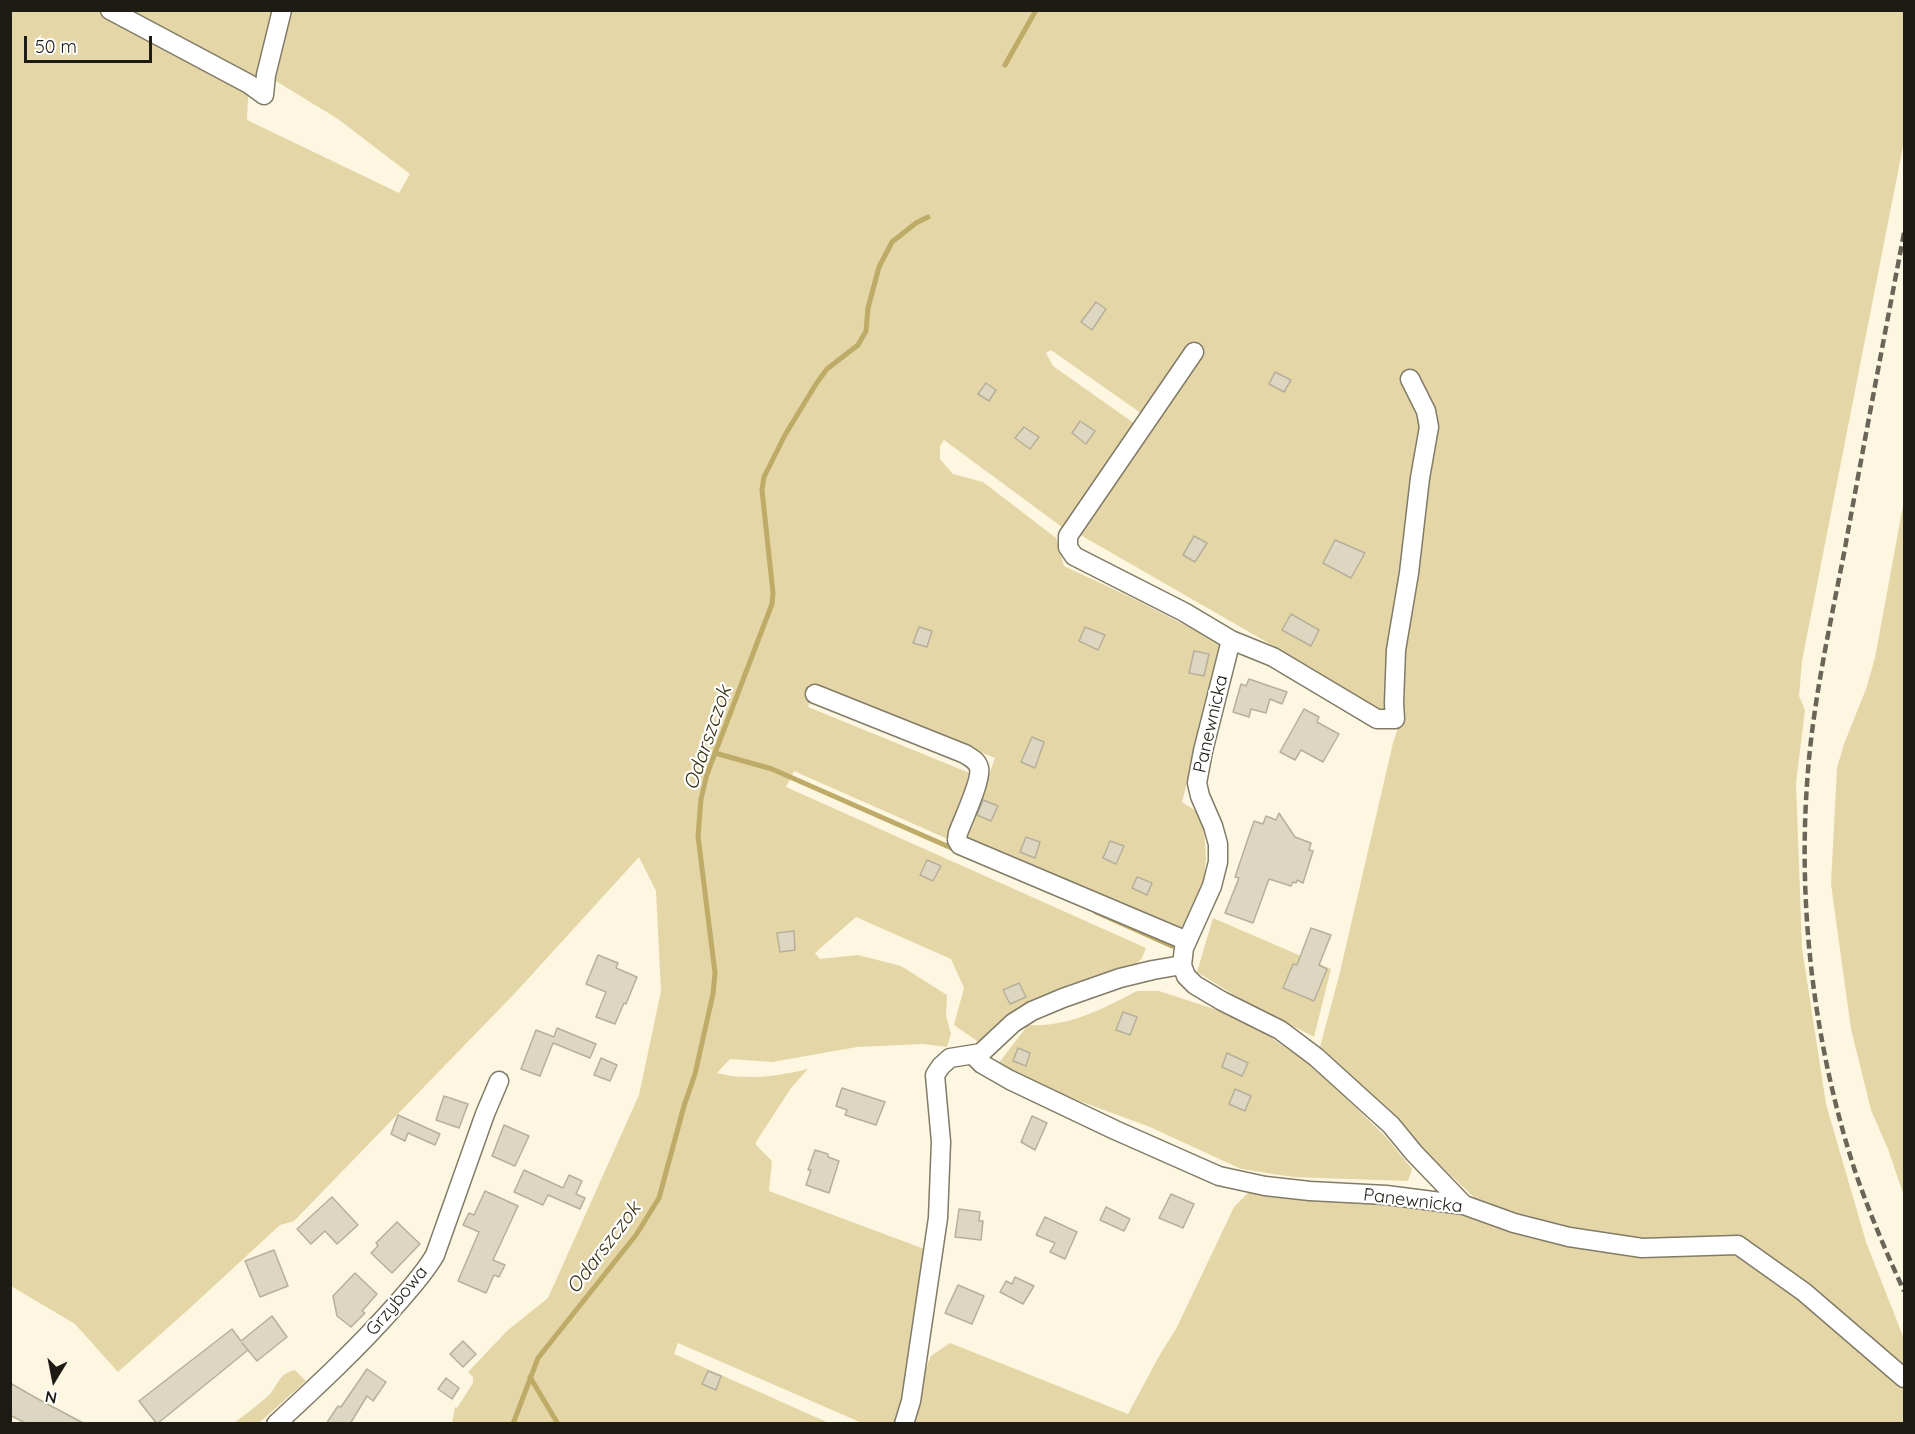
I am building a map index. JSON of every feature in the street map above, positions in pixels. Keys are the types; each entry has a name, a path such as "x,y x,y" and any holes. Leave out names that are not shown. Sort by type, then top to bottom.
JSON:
{"street":[{"path":"110,10 264,94 266,75 282,10"},
{"path":"1194,352 1068,536 1068,547 1074,556 1184,612 1231,640 1273,657 1377,719 1395,719 1396,650 1429,427 1426,411 1410,379"},
{"name":"Panewnicka","path":"1182,965 1184,948 1212,886 1218,862 1218,844 1197,783 1231,640"},
{"path":"815,694 965,754 974,760 979,768 978,779 958,833 957,840 960,845 1187,941"},
{"path":"904,1424 911,1401 938,1218 941,1142 935,1075 950,1058 981,1053 1013,1023 1032,1011 1063,998 1120,978 1182,965 1186,976 1195,985 1280,1030 1316,1057 1391,1125 1414,1153 1464,1205"},
{"name":"Panewnicka","path":"973,1054 982,1064 1010,1080 1136,1140 1219,1176 1265,1186 1386,1195 1464,1205 1514,1223 1569,1237 1631,1247 1738,1245 1804,1292 1905,1378"},
{"name":"Grzybowa","path":"276,1424 335,1371 426,1271 435,1255 485,1113 499,1081"}],"shaded area":[{"path":"11,11 1904,11 1904,141 1802,661 1799,696 1805,710 1796,783 1802,948 1826,1104 1866,1242 1904,1339 1904,1423 912,1423 919,1409 921,1381 931,1356 950,1343 1128,1414 1177,1327 1234,1207 1253,1188 1475,1217 1480,1203 1337,1068 1320,1047 1340,972 1393,743 1401,719 1403,650 1423,418 1388,710 1383,713 1322,680 1317,671 1077,533 1145,416 1051,350 1046,353 1053,366 1138,426 1066,530 944,440 940,446 940,459 953,474 983,482 1056,538 1064,566 1222,644 1182,802 1196,811 1204,823 1206,859 1204,879 1180,932 966,839 995,758 817,685 808,707 972,774 950,840 794,771 786,787 1146,948 1136,965 1091,983 980,1043 954,1025 964,988 951,959 856,917 815,953 820,959 858,955 901,966 947,995 946,1015 951,1034 947,1047 923,1044 857,1047 772,1062 730,1059 717,1073 740,1077 762,1077 808,1069 791,1088 756,1142 756,1145 772,1161 769,1191 927,1250 909,1385 898,1423 862,1423 678,1343 674,1354 829,1423 452,1423 455,1407 457,1408 473,1383 473,1377 468,1372 508,1330 548,1298 639,1095 661,991 656,891 639,857 516,992 294,1221 280,1225 118,1372 75,1324 11,1286","holes":["266,75 338,119 410,174 399,193 247,120 249,76"]},
{"path":"1904,500 1904,1196 1888,1149 1871,1110 1851,1029 1831,884 1837,768 1875,658"},
{"path":"1213,918 1331,969 1314,1037 1244,1001 1197,972"},
{"path":"1137,991 1159,991 1217,1010 1263,1032 1316,1069 1386,1137 1412,1169 1408,1181 1293,1177 1241,1169 1150,1127 1066,1096 998,1064 1028,1025 1058,1023 1084,1016"},
{"path":"295,1370 306,1381 259,1423 234,1423 268,1396 285,1374"}],"building":[{"path":"1096,302 1106,309 1092,330 1081,322"},
{"path":"1275,372 1291,380 1284,392 1269,384"},
{"path":"986,383 996,390 989,401 978,394"},
{"path":"1080,421 1095,431 1086,444 1072,433"},
{"path":"1024,427 1039,437 1030,449 1015,438"},
{"path":"1194,536 1207,543 1195,562 1183,555"},
{"path":"1335,540 1365,553 1351,578 1323,563"},
{"path":"1291,614 1319,630 1311,646 1282,630"},
{"path":"919,627 932,631 927,647 913,643"},
{"path":"1085,627 1105,635 1098,650 1079,641"},
{"path":"1194,651 1209,654 1204,676 1189,673"},
{"path":"1249,679 1287,692 1282,704 1270,699 1266,713 1251,709 1249,717 1233,712 1241,684 1246,686"},
{"path":"1304,709 1319,717 1317,722 1339,734 1323,762 1301,750 1295,760 1280,752"},
{"path":"1032,737 1044,742 1035,768 1021,762"},
{"path":"983,800 998,806 991,821 977,815"},
{"path":"1279,813 1295,837 1311,843 1309,850 1313,851 1303,883 1297,880 1291,886 1269,879 1253,923 1225,913 1239,878 1235,877 1254,821 1263,824 1266,816 1276,820"},
{"path":"1026,837 1040,842 1035,858 1020,852"},
{"path":"1110,841 1124,846 1116,864 1103,858"},
{"path":"927,860 941,866 933,881 920,875"},
{"path":"1137,877 1152,883 1147,895 1132,888"},
{"path":"1311,928 1331,935 1319,965 1327,969 1314,1001 1283,988 1293,964 1297,965"},
{"path":"794,931 795,950 780,952 777,933"},
{"path":"598,955 618,963 616,968 637,977 615,1024 596,1017 606,992 586,984"},
{"path":"1019,983 1026,997 1010,1004 1003,990"},
{"path":"1123,1012 1137,1017 1130,1035 1116,1030"},
{"path":"557,1028 596,1044 590,1058 553,1043 540,1076 521,1069 536,1030 554,1037"},
{"path":"1018,1048 1030,1053 1026,1066 1013,1061"},
{"path":"1227,1053 1248,1063 1242,1076 1222,1067"},
{"path":"601,1058 617,1065 610,1081 594,1075"},
{"path":"842,1088 885,1102 876,1125 845,1115 847,1110 836,1106"},
{"path":"1235,1089 1251,1096 1245,1111 1229,1104"},
{"path":"444,1096 468,1104 459,1128 436,1120"},
{"path":"398,1115 440,1134 435,1145 408,1133 405,1141 391,1134"},
{"path":"1032,1116 1047,1123 1035,1150 1021,1142"},
{"path":"504,1125 529,1136 515,1166 492,1156"},
{"path":"815,1150 839,1161 829,1193 806,1185"},
{"path":"524,1170 563,1188 569,1175 582,1181 576,1194 585,1198 580,1209 548,1195 543,1205 514,1192"},
{"path":"485,1191 518,1206 493,1260 505,1265 499,1277 494,1275 486,1293 458,1281 479,1232 463,1225 469,1213 474,1215"},
{"path":"1171,1194 1194,1204 1183,1228 1159,1218"},
{"path":"332,1197 358,1225 337,1244 325,1231 311,1244 297,1229"},
{"path":"1106,1207 1130,1219 1124,1231 1100,1220"},
{"path":"959,1209 980,1212 979,1221 983,1221 981,1240 955,1237"},
{"path":"1045,1217 1077,1232 1065,1259 1050,1252 1055,1243 1036,1235"},
{"path":"397,1222 420,1244 392,1273 371,1253 378,1246 376,1243"},
{"path":"274,1250 288,1286 260,1297 245,1261"},
{"path":"355,1273 377,1294 362,1311 365,1313 351,1327 337,1316 333,1296"},
{"path":"1015,1277 1034,1286 1023,1304 1000,1292 1006,1281 1012,1284"},
{"path":"958,1285 984,1296 972,1324 945,1313"},
{"path":"272,1316 287,1337 257,1361 248,1350 157,1424 139,1401 232,1329 241,1341"},
{"path":"463,1341 476,1354 463,1367 450,1354"},
{"path":"367,1369 386,1382 373,1401 367,1396 350,1424 326,1424 338,1406 341,1407"},
{"path":"708,1371 721,1376 716,1390 702,1384"},
{"path":"446,1378 459,1388 452,1399 438,1389"},
{"path":"10,1383 85,1424 27,1424 10,1415"}],"waterway":[{"name":"Odarszczok","path":"1005,65 1036,10"},
{"name":"Odarszczok","path":"513,1424 538,1358 636,1235 659,1198 695,1074 713,994 715,973 698,836 701,799 707,774 772,604 773,593 762,490 764,477 785,435 816,384 827,369 858,345 866,331 868,308 879,267 892,242 916,223 928,217"},
{"path":"715,753 772,769 956,850"},
{"path":"1096,912 1172,946"},
{"path":"530,1377 558,1424"}],"railway":[{"path":"1904,233 1817,695 1809,754 1805,833 1808,931 1820,1029 1829,1077 1855,1171 1904,1291"}]}
